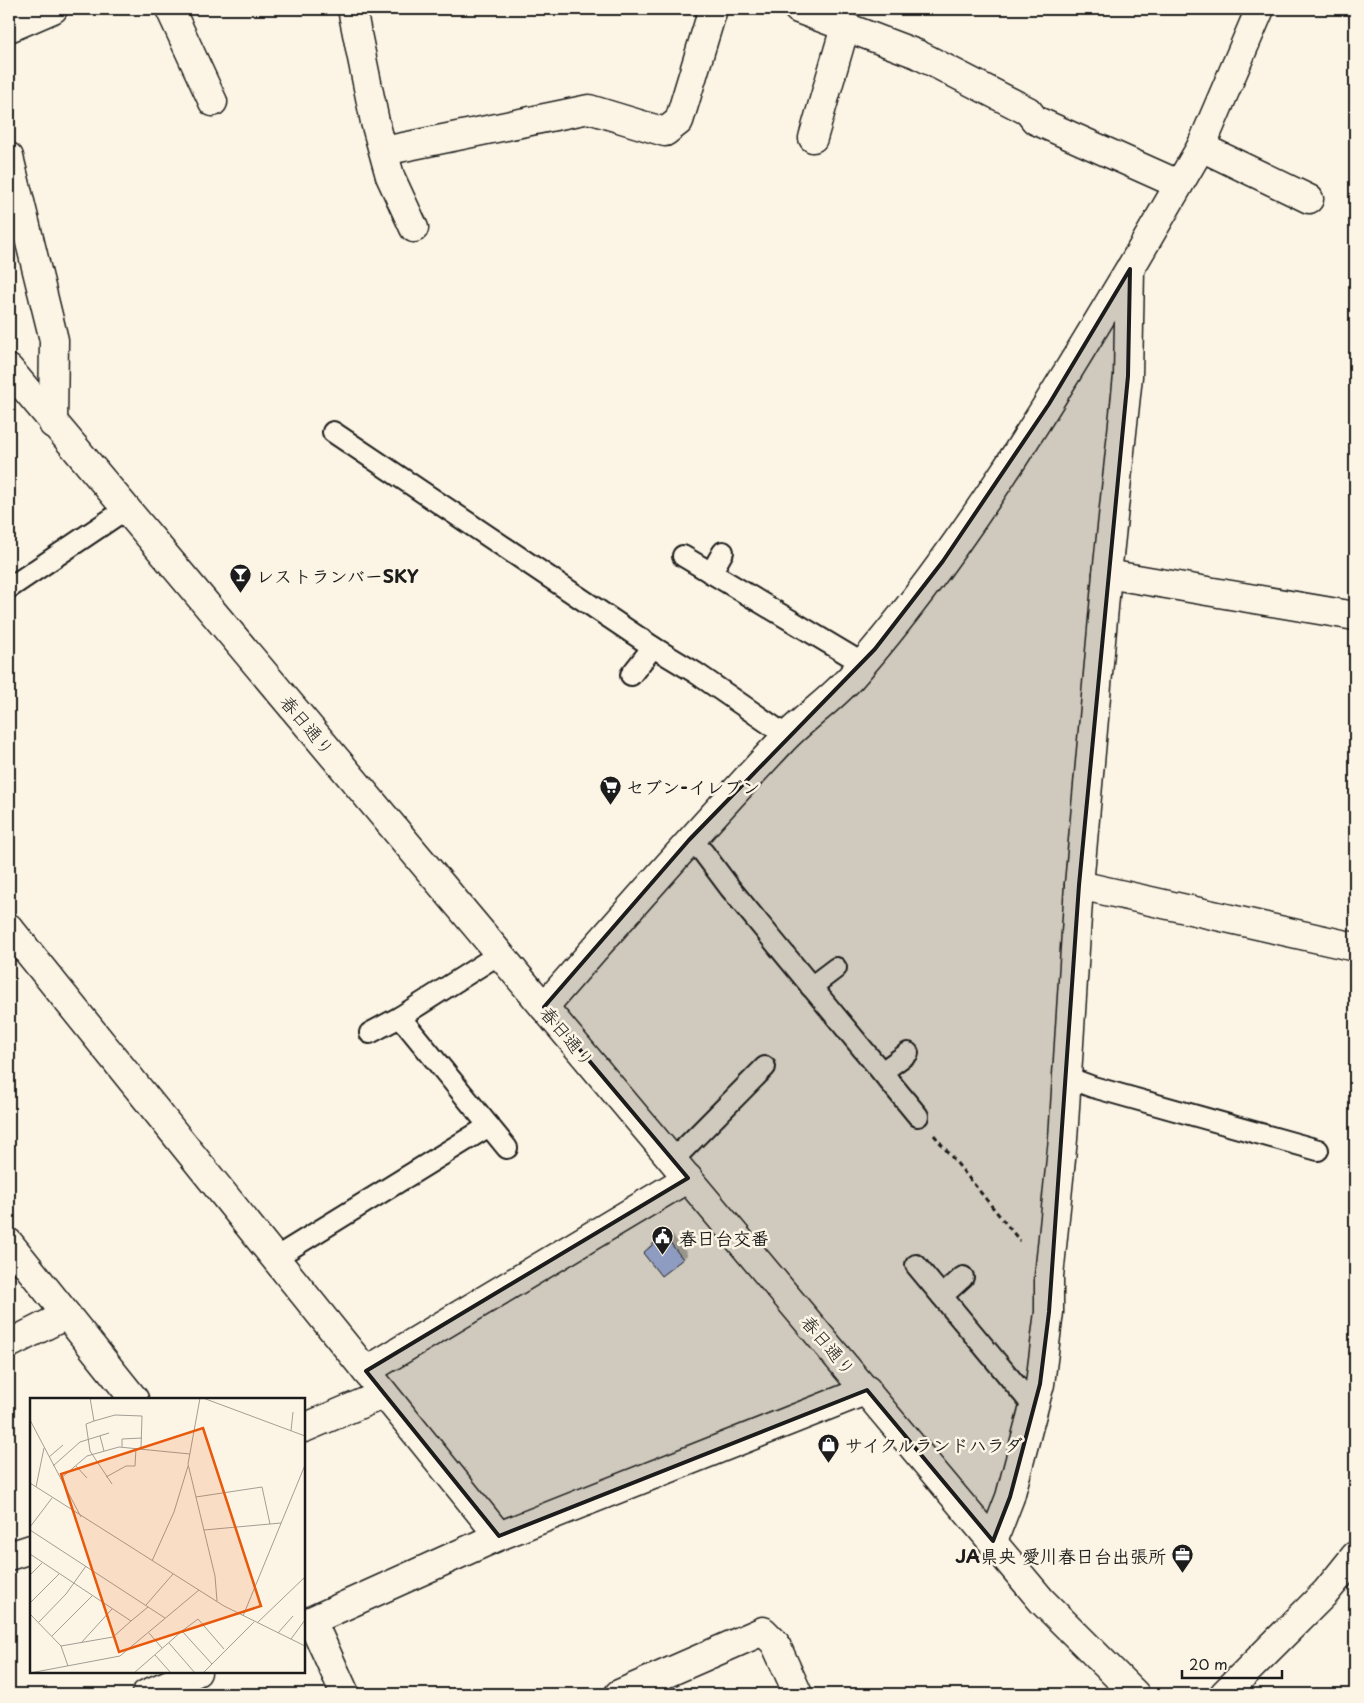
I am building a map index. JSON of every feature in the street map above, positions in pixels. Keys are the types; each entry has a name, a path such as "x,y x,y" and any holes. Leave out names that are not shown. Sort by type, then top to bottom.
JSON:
{"street":[{"path":"9,28 53,9"},
{"path":"170,9 213,102"},
{"path":"352,9 375,122 390,176 414,228"},
{"path":"384,151 589,109 665,132 679,121 713,9"},
{"path":"798,9 917,54 1028,111 1035,120 1178,184"},
{"path":"544,1007 689,840 787,736 855,673 943,561 1048,404 1201,147 1260,9"},
{"path":"813,138 845,27"},
{"path":"1201,147 1309,200"},
{"path":"9,157 54,340 52,424"},
{"path":"993,1541 1010,1497 1040,1384 1049,1312 1049,1276 1066,1077 1079,885 1106,574 1128,376 1130,269"},
{"name":"春日通り","path":"9,369 52,424 126,509 680,1170 867,1390 1042,1601 1135,1694"},
{"path":"1106,574 1355,616"},
{"path":"1079,885 1355,947"},
{"path":"9,928 498,1536"},
{"path":"366,1371 680,1170"},
{"path":"9,1243 133,1398"},
{"path":"9,1344 66,1315"},
{"path":"344,1694 308,1623 498,1536 867,1390"},
{"path":"305,1428 384,1394"},
{"path":"9,1556 30,1549"},
{"path":"1224,1694 1326,1592 1355,1556"},
{"path":"619,1694 762,1631 775,1642 798,1694"},
{"path":"146,1694 195,1673"}],"lane":[{"path":"334,432 653,647 696,673 787,736"},
{"path":"9,588 126,509"},
{"path":"711,573 723,552"},
{"path":"683,556 862,662"},
{"path":"631,675 653,647"},
{"path":"689,840 703,852 730,888 918,1116"},
{"path":"370,1034 499,954"},
{"path":"811,987 836,968"},
{"path":"400,1017 507,1148"},
{"path":"882,1072 908,1053"},
{"path":"680,1170 764,1068"},
{"path":"1066,1077 1093,1087 1197,1109 1318,1150"},
{"path":"275,1258 489,1126"},
{"path":"916,1265 1034,1407"},
{"path":"942,1296 963,1277"}],"path":[{"path":"918,1116 1049,1276"}],"highlighted area":[{"path":"1130,269 1128,376 1079,885 1049,1312 1040,1384 1010,1497 993,1541 867,1390 499,1536 366,1371 688,1178 544,1007 689,840 875,649 943,561 1049,404"}],"building":[{"name":"春日台交番","path":"664,1235 683,1259 661,1276 643,1253"}],"place":[{"name":"レストランバーSKY","path":"240,594"},
{"name":"セブン-イレブン","path":"610,805"},
{"name":"春日台交番","path":"663,1256"},
{"name":"サイクルランドハラダ","path":"829,1463"},
{"name":"JA県央 愛川春日台出張所","path":"1182,1574"}]}
